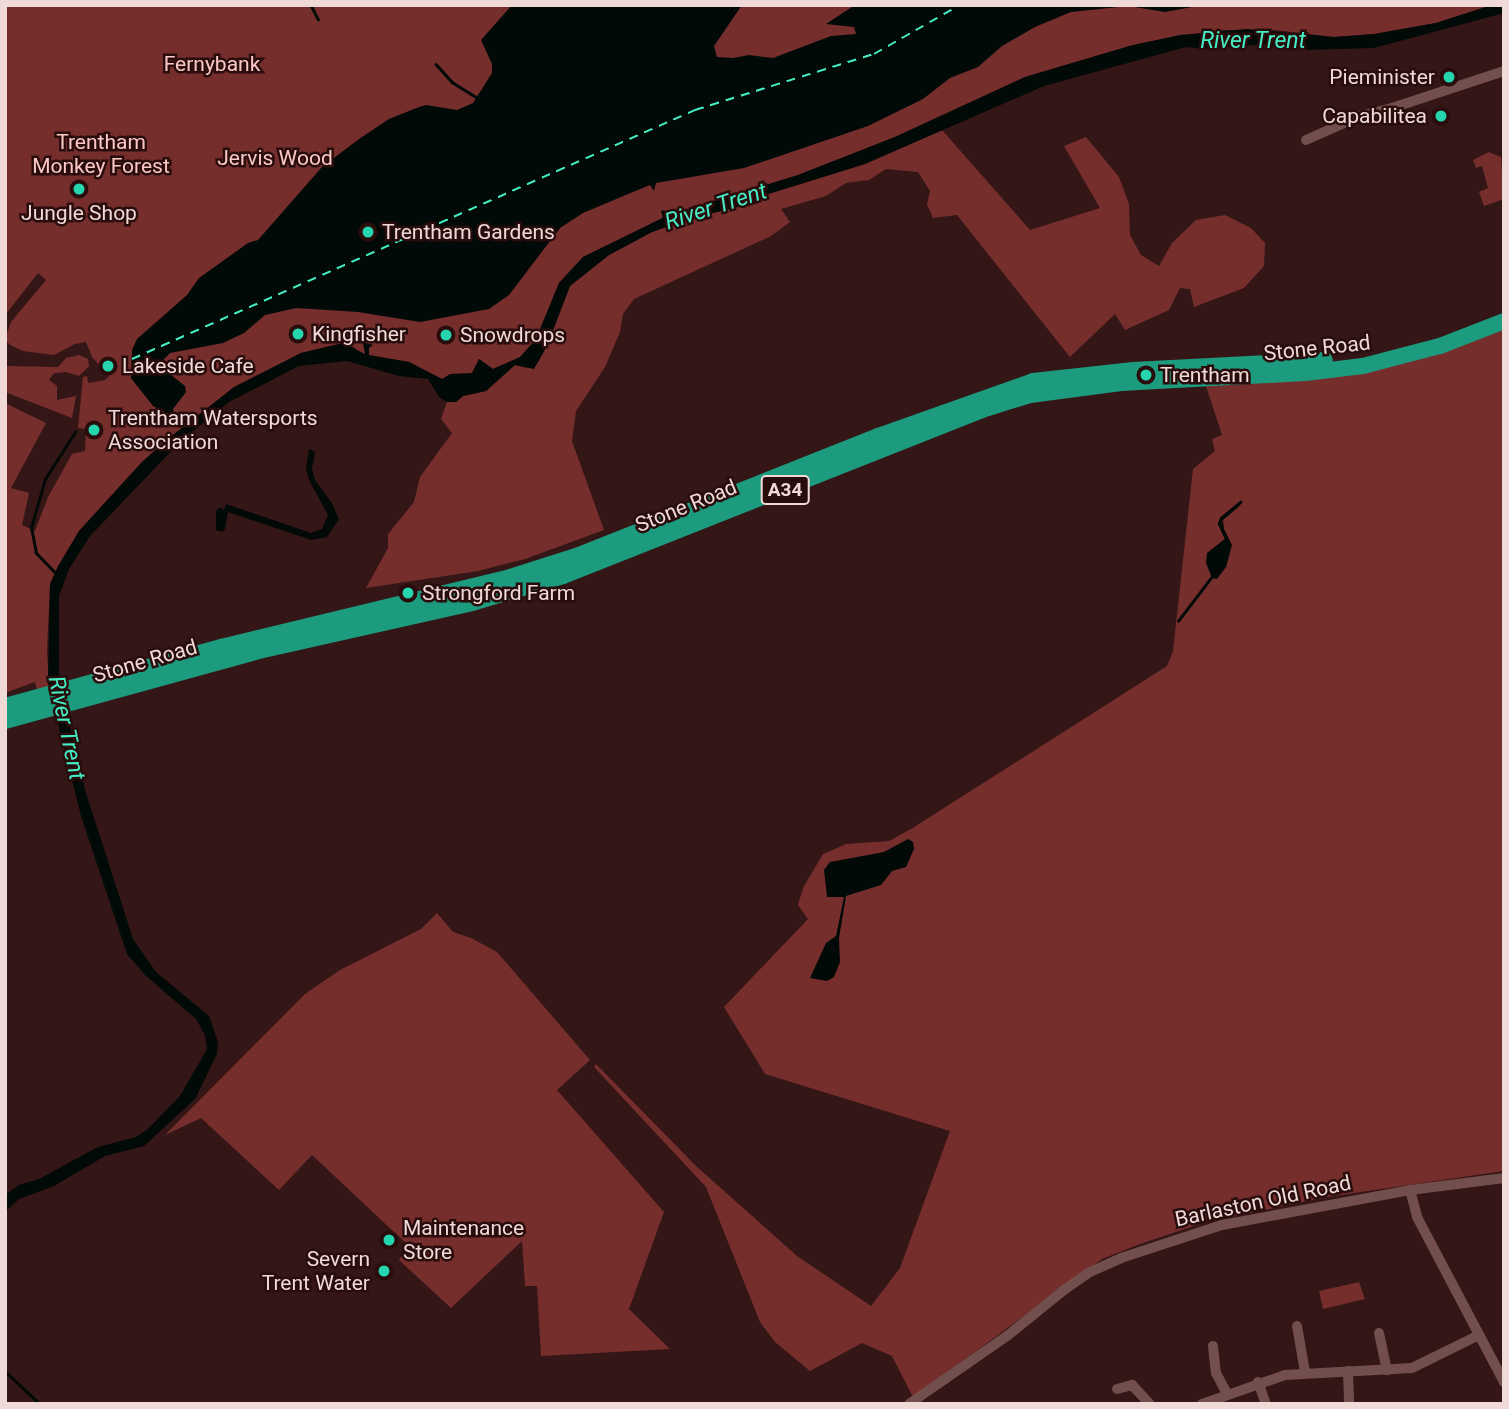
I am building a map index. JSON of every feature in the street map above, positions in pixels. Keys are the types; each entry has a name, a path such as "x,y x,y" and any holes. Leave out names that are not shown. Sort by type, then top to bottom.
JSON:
{"highway":[{"name":"Stone Road","path":"73,696 220,647 474,587 579,555 878,436 1021,384 1084,373 1352,358 1407,346 1504,310"},
{"name":"Stone Road","path":"5,706 44,703 472,603 563,576 988,408 1030,395 1111,383 1305,373 1363,366 1440,346 1504,321"},
{"name":"Stone Road","path":"5,721 44,703"}],"street":[{"path":"1306,140 1360,116 1504,71"},
{"name":"Barlaston Old Road","path":"909,1404 1007,1336 1071,1285 1121,1258 1222,1225 1410,1190 1504,1178"},
{"path":"1410,1190 1417,1217 1504,1381"},
{"path":"1295,1332 1305,1372"},
{"path":"1202,1404 1258,1382 1305,1372 1387,1370 1424,1364 1479,1335"},
{"path":"1378,1339 1387,1370"},
{"path":"1210,1352 1216,1373 1227,1394"},
{"path":"1348,1371 1349,1404"},
{"path":"1117,1389 1134,1382 1150,1404"},
{"path":"1258,1382 1266,1404"}],"green space":[{"name":"Trentham Gardens","path":"5,5 1492,5 1436,23 1374,34 1334,37 1275,30 1222,30 1133,45 1025,77 895,137 798,175 667,216 664,210 664,217 583,257 559,283 536,339 521,357 493,369 479,359 472,373 462,375 455,392 442,387 442,379 409,362 362,354 351,345 343,343 301,353 208,408 169,438 142,462 79,531 50,584 47,651 49,687 37,691 35,682 5,693 5,403 46,423 11,488 29,493 22,525 35,531 48,497 72,454 85,451 86,429 78,428 83,377 87,376 88,383 105,380 109,376 104,373 103,363 100,366 92,357 86,342 75,344 54,355 23,351 10,345 5,339 11,322 46,280 38,273 6,314"},
{"path":"942,130 1030,230 1100,208 1064,146 1086,137 1119,177 1129,204 1130,235 1141,255 1159,266 1172,243 1196,220 1225,215 1251,228 1265,243 1264,266 1244,288 1194,307 1190,289 1180,288 1169,310 1125,330 1115,314 1070,357 957,215 933,218 927,204 930,191 918,172 886,169 869,180 846,183 826,196 781,209 790,222 771,236 634,299 623,314 620,332 605,367 576,411 572,441 604,530 525,559 478,571 366,588 388,548 388,534 414,502 420,477 452,433 441,419 447,402 456,402 463,396 486,391 515,365 527,368 537,363 551,336 570,286 609,255 652,232 692,218 746,205 765,195 865,164"},
{"path":"1489,152 1501,157 1504,199 1484,206 1479,192 1488,188 1482,166 1476,168 1473,160"},
{"path":"1504,327 1504,1171 1327,1197 1203,1223 1140,1244 1102,1259 913,1397 892,1356 862,1343 810,1371 775,1342 760,1322 706,1187 594,1067 596,1064 696,1166 797,1256 871,1306 900,1268 950,1131 765,1074 724,1007 808,919 798,905 803,888 823,854 846,844 889,841 911,829 1167,666 1173,651 1193,469 1215,451 1212,439 1222,435 1206,386 1344,374"},
{"path":"79,355 88,359 89,366 79,376 66,372 54,373 49,380 57,386 57,400 76,396 72,418 5,392 5,366 58,367 66,358"},
{"path":"437,913 453,932 497,952 590,1060 557,1090 664,1212 629,1309 670,1349 541,1356 537,1286 525,1286 522,1241 451,1308 399,1260 409,1246 312,1155 279,1190 201,1118 165,1135 305,994 340,970 421,929"},
{"path":"1359,1282 1365,1299 1323,1309 1319,1291"}],"water":[{"path":"512,5 742,5 714,46 717,57 749,55 773,58 831,36 856,34 854,27 826,24 855,5 1203,5 1165,12 1128,6 1071,12 1035,27 1002,46 978,67 950,78 923,99 868,126 744,168 656,183 654,191 650,185 583,213 560,228 509,295 489,309 420,322 358,312 296,308 265,315 244,333 223,343 170,353 164,359 165,370 185,386 186,392 173,409 175,417 153,406 131,378 132,350 137,339 187,295 199,278 248,243 258,240 322,167 359,139 389,119 419,107 426,105 457,110 473,103 492,73 492,64 481,40"},
{"name":"River Trent","path":"1492,5 1504,5 1504,13 1374,48 1304,50 1267,44 1203,49 1186,47 1044,86 865,164 765,195 746,205 692,218 652,232 609,255 570,286 546,348 534,369 515,365 486,391 463,396 456,402 447,402 439,397 428,379 399,376 347,361 299,366 229,402 180,442 90,536 69,569 59,596 59,679 85,790 133,939 156,972 209,1016 218,1042 217,1054 195,1099 144,1146 105,1156 54,1186 19,1199 5,1212 5,1195 19,1185 39,1179 98,1147 136,1137 148,1129 180,1096 207,1049 205,1035 196,1019 145,975 127,954 81,816 48,683 50,584 58,566 79,531 142,462 169,438 234,387 301,353 343,343 365,354 361,333 364,332 366,343 373,345 369,348 369,355 409,362 442,379 450,374 472,373 479,359 493,369 520,357 536,339 559,283 583,257 663,218 661,211 664,210 667,216 798,175 895,137 1025,77 1133,45 1180,35 1247,29 1334,37 1374,34 1436,23"},
{"path":"309,449 315,452 312,469 315,480 332,503 339,519 327,537 311,540 228,512 225,529 222,532 216,530 216,511 220,507 224,510 226,504 311,533 322,529 328,515 309,480 306,468"},
{"path":"1242,504 1223,520 1224,529 1232,545 1226,567 1217,579 1212,578 1206,563 1207,553 1226,538 1221,526 1224,515"},
{"path":"908,839 913,842 914,849 906,867 892,871 881,885 846,896 839,938 840,962 834,977 827,981 810,978 826,943 836,936 844,897 827,897 824,870 830,862 884,852"}],"waterway":[{"path":"311,5 318,19"},
{"path":"436,64 452,82 476,97"},
{"path":"175,415 187,427"},
{"path":"58,576 36,553 31,528 45,479 75,432"},
{"path":"1226,539 1219,524 1221,518 1240,502"},
{"path":"1178,621 1213,575"},
{"path":"5,1371 40,1404"}],"ferry route":[{"path":"132,359 695,110 874,54 960,5"}],"place":[{"name":"Pieminister","path":"1449,77"},
{"name":"Capabilitea","path":"1441,116"},
{"name":"Jungle Shop","path":"79,189"},
{"name":"Trentham Gardens","path":"368,232"},
{"name":"Kingfisher","path":"298,334"},
{"name":"Snowdrops","path":"446,335"},
{"name":"Lakeside Cafe","path":"108,366"},
{"name":"Trentham","path":"1146,375"},
{"name":"Trentham Watersports Association","path":"94,430"},
{"name":"Strongford Farm","path":"408,593"},
{"name":"Maintenance Store","path":"389,1240"},
{"name":"Severn Trent Water","path":"384,1271"}],"park label":[{"name":"Fernybank","path":"212,64"},
{"name":"Trentham Monkey Forest","path":"101,154"},
{"name":"Jervis Wood","path":"275,158"}]}
